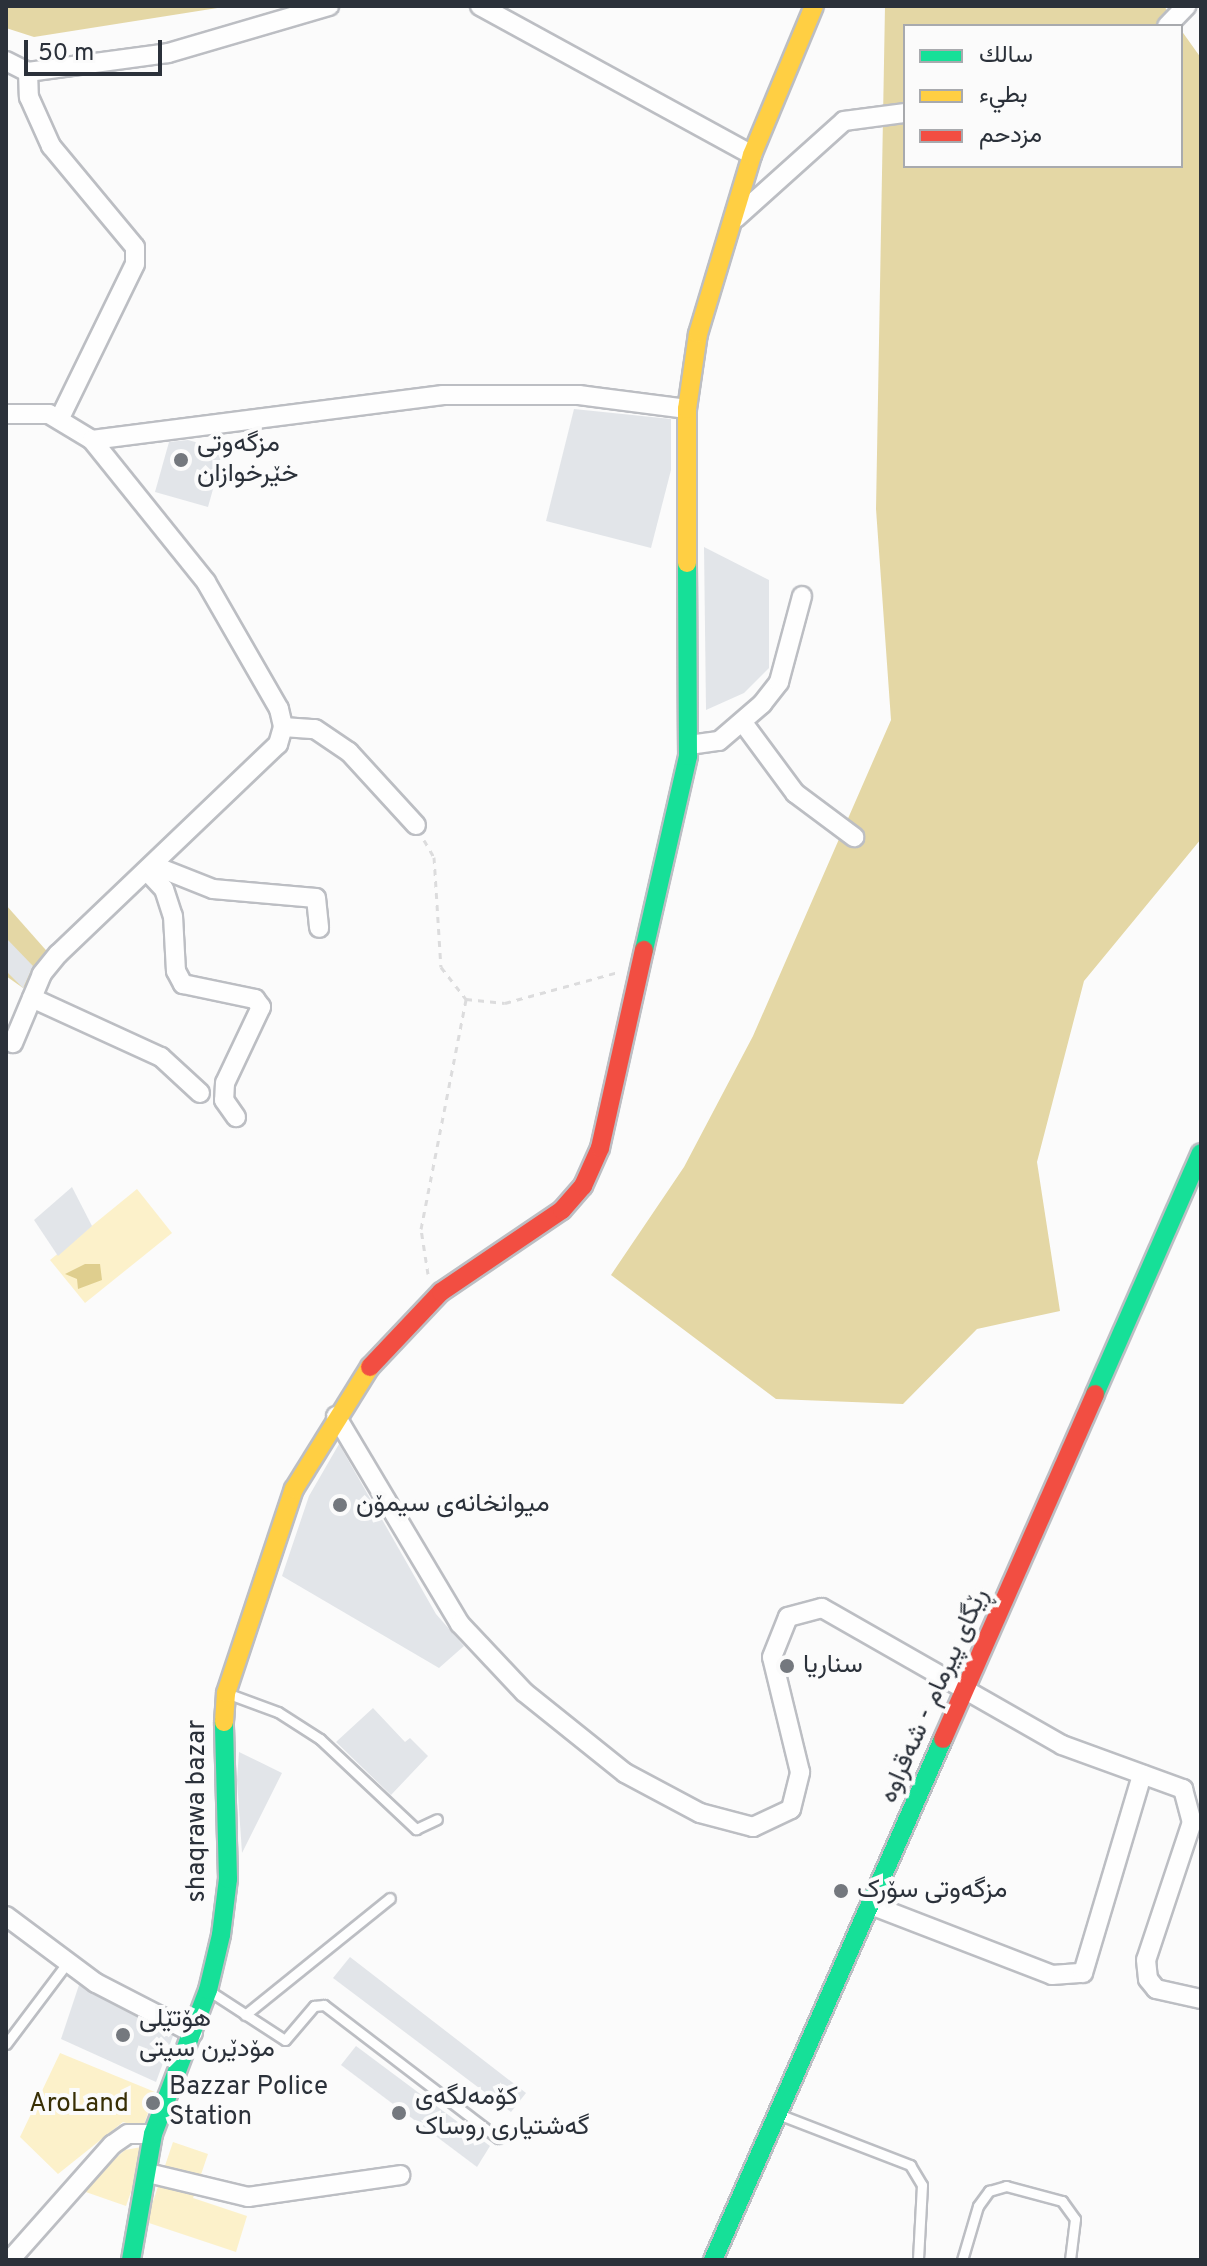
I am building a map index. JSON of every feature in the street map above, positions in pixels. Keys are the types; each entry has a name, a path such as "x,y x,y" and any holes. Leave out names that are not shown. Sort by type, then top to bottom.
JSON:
{"street":[{"path":"6,61 28,72 168,53 329,6"},
{"path":"480,6 752,155"},
{"name":"shaqrawa bazar","path":"131,2260 153,2134 208,1990 228,1879 221,1780 226,1693 294,1489 336,1416 394,1337 441,1292 562,1210 583,1186 600,1148 645,964 689,745 687,409 709,288 736,218 752,155 814,6"},
{"path":"1169,24 1186,6"},
{"path":"28,72 29,97 51,146 135,247 135,264 60,418"},
{"path":"736,218 844,121 903,113"},
{"path":"92,440 443,395 579,395 687,409"},
{"path":"6,414 60,418 92,440 206,582 248,650 283,727 278,744 151,869 58,954 32,998 13,1043"},
{"path":"689,745 719,741 744,724 779,682 802,596"},
{"path":"744,724 795,793 854,837"},
{"path":"283,727 315,729 349,752 416,825"},
{"path":"151,869 213,889 316,898 319,928"},
{"path":"151,869 164,889 173,916 176,971 183,984 255,999 261,1007 225,1083 224,1100 236,1117"},
{"path":"32,998 161,1057 200,1093"},
{"name":"ڕێگای پیرمام - شەقراوە","path":"713,2260 1201,1153"},
{"path":"336,1416 460,1624 524,1692 625,1773 700,1813 753,1827 791,1809 800,1772 772,1657 777,1634 796,1614 822,1608 968,1686 1062,1745 1183,1789 1193,1811 1146,1960 1148,1979 1156,1989 1201,1999"},
{"path":"871,1905 1052,1975 1083,1973 1142,1775"},
{"path":"6,1916 67,1963 193,2033"},
{"path":"10,2260 112,2145 128,2134 153,2134"},
{"path":"148,2173 248,2197 400,2175"}],"lane":[{"path":"226,1693 278,1712 320,1739 416,1829 437,1819"},
{"path":"245,2015 390,1898"},
{"path":"6,2044 67,1963"},
{"path":"208,1990 285,2040 314,2006 324,2005 498,2138"},
{"path":"778,2114 910,2165 922,2185 918,2260"},
{"path":"962,2260 978,2206 989,2191 1006,2186 1062,2201 1075,2219 1070,2260"}],"path":[{"path":"416,825 434,857 441,967 466,999 505,1003 645,964"},
{"path":"441,1292 428,1275 421,1229 466,999"}],"green space":[{"path":"137,1189 172,1233 85,1303 50,1260"},
{"name":"AroLand","path":"60,2053 155,2092 143,2128 123,2122 58,2174 20,2137"},
{"path":"173,2142 208,2154 193,2198 247,2216 236,2252 146,2222"},
{"path":"147,2146 126,2206 80,2190 125,2150"}],"shaded area":[{"path":"6,6 230,6 34,37 6,28"},
{"path":"885,6 1164,6 1177,24 903,24 903,168 1183,168 1183,33 1201,58 1201,839 1084,981 1037,1162 1060,1311 977,1329 903,1404 776,1399 611,1275 684,1167 753,1036 891,720 876,509"},
{"path":"6,905 52,957 23,988 6,976"},
{"path":"85,1264 100,1264 102,1280 78,1289 77,1279 65,1274"}],"building":[{"path":"574,409 671,419 671,470 651,548 546,521"},
{"path":"188,440 224,450 208,507 155,492 169,442"},
{"path":"704,547 769,580 769,668 744,693 706,710"},
{"path":"6,938 33,966 23,988 6,971"},
{"path":"72,1187 92,1226 58,1256 34,1220"},
{"path":"339,1444 436,1614 464,1646 439,1668 282,1576 309,1496"},
{"path":"373,1708 405,1742 410,1738 428,1756 391,1795 336,1742"},
{"path":"239,1752 282,1773 242,1853 237,1780"},
{"path":"350,1957 526,2093 511,2112 333,1978"},
{"path":"79,1985 173,2036 156,2082 61,2039"},
{"path":"356,2046 490,2146 477,2167 341,2065"}],"traffic: fast":[{"path":"644,950 688,756 687,563"},
{"path":"1095,1394 1201,1153"},
{"path":"131,2260 153,2134 208,1990 221,1935 228,1879 224,1722"},
{"path":"713,2260 943,1739"}],"traffic: slow":[{"path":"687,563 687,409 698,334 752,155 814,6"},
{"path":"224,1722 226,1693 294,1489 370,1367"}],"traffic: jam":[{"path":"370,1367 441,1292 562,1210 583,1186 600,1148 644,950"},
{"path":"943,1739 1095,1394"}],"place":[{"name":"مزگەوتی خێرخوازان","path":"181,460"},
{"name":"میوانخانەی سیمۆن","path":"340,1505"},
{"name":"سناريا","path":"787,1666"},
{"name":"مزگەوتی سۆرک","path":"841,1891"},
{"name":"هۆتێلی مۆدێرن سیتی","path":"123,2035"},
{"name":"Bazzar Police Station","path":"153,2103"},
{"name":"کۆمەلگەی گەشتیاری روساک","path":"399,2113"}]}
